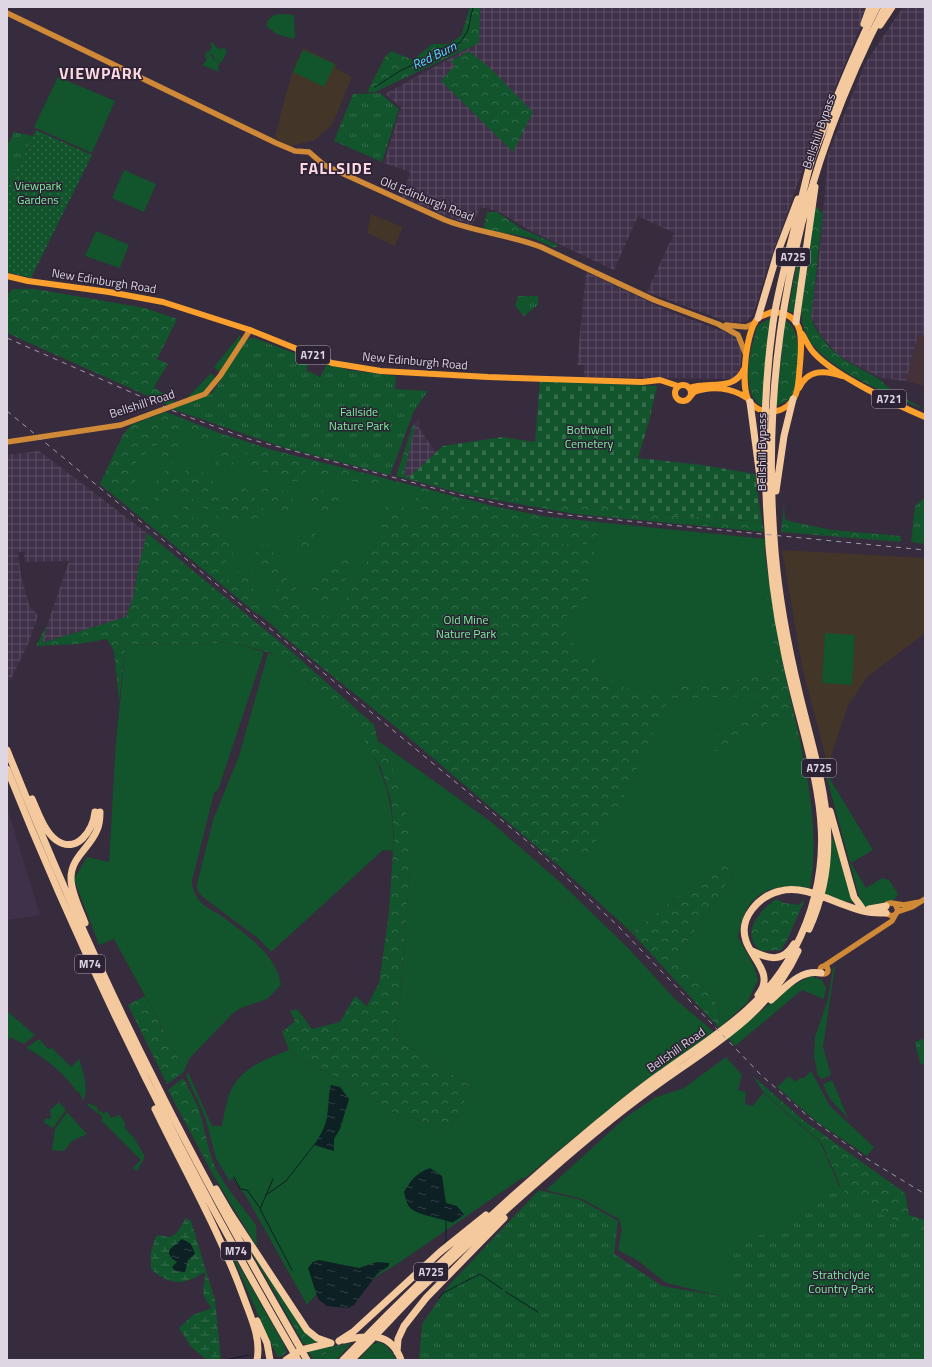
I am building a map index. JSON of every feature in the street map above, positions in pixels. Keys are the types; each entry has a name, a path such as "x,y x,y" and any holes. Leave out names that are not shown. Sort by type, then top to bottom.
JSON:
{"highway":[{"path":"854,53 870,7"},
{"name":"Bellshill Bypass","path":"821,883 823,833 819,798 784,655 774,596 769,522 766,429 768,373 773,322 781,282 810,166 854,53 877,7"},
{"name":"Bellshill Bypass","path":"769,522 774,380 782,312 794,251 806,204 819,163 851,75 885,7"},
{"path":"866,44 892,7"},
{"path":"794,320 819,163"},
{"name":"A725","path":"756,321 777,254 810,166"},
{"path":"769,522 777,473 794,397"},
{"path":"750,402 769,522"},
{"name":"Bellshill Bypass","path":"772,553 790,654 823,784 828,835 821,883 815,907"},
{"path":"7,749 46,829 56,840 69,843 82,840 90,831 98,812 97,830 91,842 80,853 73,866 71,879 73,893 104,975"},
{"name":"M74","path":"7,749 72,906 153,1079 198,1165 307,1360"},
{"name":"M74","path":"7,769 43,859 128,1052 230,1259 256,1332 258,1350 257,1360"},
{"path":"823,784 854,897 862,908"},
{"path":"742,1016 761,992 763,985 763,970 745,940 745,923 753,908 769,894 785,889 799,890 867,912 887,911"},
{"name":"Bellshill Road","path":"531,1189 603,1126 718,1039 756,1003 782,971 795,949 815,907"},
{"name":"Bellshill Road","path":"725,1033 743,1024 764,1003 787,973 815,907"},
{"path":"855,908 887,911"},
{"path":"750,950 768,958 780,957 792,946 808,920"},
{"path":"743,1024 792,982 807,972 824,970"},
{"name":"M74","path":"100,987 184,1154 298,1360"},
{"name":"Bellshill Road","path":"522,1188 638,1091 718,1039"},
{"path":"184,1154 198,1191 228,1251 267,1343 270,1360"},
{"name":"M74","path":"198,1165 214,1186 230,1213 307,1330 317,1338 331,1343"},
{"name":"A725","path":"339,1341 353,1332 440,1252 522,1188"},
{"name":"A725","path":"343,1360 434,1269 522,1188"},
{"name":"A725","path":"397,1352 400,1334 407,1322 426,1298 531,1189"},
{"name":"A725","path":"351,1360 415,1295 478,1235 531,1189"},
{"name":"A725","path":"286,1360 301,1350 339,1341 370,1336 382,1338 397,1352 401,1360"}],"main road":[{"name":"Old Edinburgh Road","path":"7,12 283,146 309,152 324,165 445,220 460,226 527,242 541,247 654,300 718,324 738,335 746,358"},
{"name":"New Edinburgh Road","path":"7,276 28,281 109,292 163,302 250,330 332,362 381,371 492,377 642,382 660,380 678,386 683,385 689,388 708,384 728,384 736,380 745,368"},
{"path":"750,402 745,368 748,342 756,321 767,314 779,312 794,320"},
{"name":"A721","path":"794,320 813,352 854,381"},
{"name":"Old Edinburgh Road","path":"718,324 740,327 756,321"},
{"name":"Bellshill Road","path":"8,441 121,425 205,394 220,376 250,330"},
{"path":"794,397 802,334"},
{"name":"A721","path":"689,398 694,392 701,389 736,391 762,411 778,411 787,406 794,397 802,381 810,374 820,371 832,372 854,381 925,417"},
{"path":"666,382 676,398 681,401 689,398 691,392 689,388"},
{"path":"674,394 678,386"},
{"path":"886,925 887,911 891,903 904,905 922,900"},
{"path":"887,911 896,913 922,900"},
{"path":"824,970 831,961 892,921 898,908 895,904"}],"shaded area":[{"path":"480,7 867,7 813,141 767,269 753,315 745,322 728,322 647,292 674,233 638,216 614,270 529,230 500,212 481,207 472,225 443,215 402,197 410,172 384,163 401,107 385,94 478,43"},
{"path":"903,7 925,7 925,337 918,335 906,381 881,378 839,356 822,337 811,317 820,249 828,154 866,62"},
{"path":"303,48 336,64 335,68 352,77 332,125 315,140 291,146 276,139 275,136 292,72"},
{"path":"371,214 403,227 395,246 367,233"},
{"path":"586,272 671,312 733,335 741,344 742,355 739,373 731,379 584,377 584,365 577,365"},
{"path":"918,335 925,337 925,386 906,381"},
{"path":"419,420 419,428 435,451 434,454 408,478 404,473 413,425"},
{"path":"39,451 147,533 147,537 138,569 134,595 126,617 41,643 69,561 25,562 24,552 18,552 21,576 29,605 38,616 29,642 10,681 7,680 7,455"},
{"path":"782,550 925,558 925,633 867,677 848,706 832,753 829,770 802,667"},
{"path":"7,807 40,915 7,920"}],"green space":[{"path":"470,7 480,7 479,43 375,92 367,92 385,57 391,51 413,60 432,44 448,44 461,36"},
{"path":"274,15 294,15 295,37 293,39 277,34 267,27 267,21"},
{"path":"213,42 215,46 220,49 224,48 227,51 224,58 216,62 213,55 209,53 212,47 210,44"},
{"path":"303,50 335,64 324,87 293,72"},
{"path":"210,51 209,53 216,62 224,58 218,66 219,72 202,65 207,60 205,56 206,52"},
{"path":"469,51 490,68 533,112 513,152 441,81 455,65 451,61"},
{"path":"58,77 115,101 92,153 34,127"},
{"path":"380,93 399,109 382,162 334,141 353,94"},
{"name":"Viewpark Gardens","path":"36,130 92,155 31,278 7,272 7,183 17,170"},
{"path":"14,132 33,136 17,170 7,183 7,146"},
{"path":"124,170 156,184 144,212 112,198"},
{"path":"814,205 823,213 811,318 816,330 830,348 843,359 879,379 892,391 925,410 878,389 844,371 817,349 808,338 801,315 801,308"},
{"path":"487,212 497,212 522,229 558,245 555,248 532,238 483,229"},
{"path":"96,231 129,245 120,268 85,256"},
{"path":"798,257 800,273 795,313 788,311"},
{"path":"12,289 35,289 145,308 177,319 157,359 168,364 154,387 175,402 168,405 7,333 7,296"},
{"path":"518,296 538,296 538,305 524,316 515,306"},
{"path":"771,318 763,407 755,400 751,391 748,370 757,327"},
{"path":"785,320 791,326 798,343 799,365 792,395 786,401 776,406"},
{"path":"240,335 241,340 220,371 218,371 214,367"},
{"name":"Fallside Nature Park","path":"254,338 310,359 306,370 320,377 327,364 349,370 396,376 395,389 428,391 414,411 390,475 282,447 172,409 212,393 247,339"},
{"path":"211,373 215,380 204,392 186,399"},
{"name":"Bothwell Cemetery","path":"540,381 657,386 638,458 703,465 755,474 762,522 659,514 562,501 528,501 456,489 408,478 443,446 502,437 535,442"},
{"name":"Old Mine Nature Park","path":"166,412 219,433 272,450 496,507 547,517 766,539 766,545 764,547 783,667 807,777 813,833 813,861 810,888 782,887 771,890 761,894 746,910 741,922 738,937 754,966 758,980 747,1003 719,1028 720,1008 678,954 733,875 722,861 632,933 556,863 412,740 100,484 123,435 131,425"},
{"path":"166,412 219,433 272,450 388,479 387,485 384,488 306,471 304,480 283,482 269,473 246,467 248,454 236,450 231,472 213,468 223,444 186,434 173,439 181,443 181,451 170,467 159,463 167,441 150,447 147,452 137,460 135,472 135,482 142,498 147,504 171,523 175,512 182,516 202,519 229,532 236,547 232,551 233,554 225,562 222,580 231,580 241,568 252,569 254,600 262,611 257,614 100,484 123,435 131,425"},
{"path":"413,425 415,426 404,473 408,478 456,489 528,501 562,501 660,514 762,522 764,532 575,514 468,495 396,476"},
{"path":"187,467 204,473 217,487 222,498 218,506 205,510 199,501 195,488 184,477"},
{"path":"165,471 171,473 181,481 189,492 197,510 184,511 181,499 174,492 167,504 160,506 153,497 152,486"},
{"path":"395,481 496,507 547,517 599,522 597,539 586,544 578,544 530,535 496,525 470,506 395,486"},
{"path":"239,486 245,488 264,509 262,516 238,522 220,519 216,516 233,489"},
{"path":"259,488 292,492 293,500 282,521 271,504 263,500 257,490"},
{"path":"312,488 343,496 335,516 322,514 306,499"},
{"name":"Old Mine Nature Park","path":"416,497 433,504 464,507 498,529 536,540 585,547 596,543 587,599 559,622 580,655 595,659 595,670 625,688 651,693 670,694 674,683 714,684 777,673 767,594 771,594 783,665 802,749 789,712 716,752 710,740 760,702 772,700 770,696 669,698 625,794 590,851 556,863 412,740 278,632 285,617 272,607 274,591 296,582 300,582 295,591 303,606 333,619 341,609 380,538 386,505 402,503 409,524 422,535"},
{"path":"925,497 925,544 911,542 915,506"},
{"path":"784,505 785,519 789,521 832,530 901,536 901,542 781,532"},
{"path":"147,533 291,651 374,725 378,741 390,762 404,803 410,833 410,867 400,998 394,1037 472,1087 449,1130 393,1112 352,1084 317,1068 289,1050 282,1032 295,1021 290,1011 297,1009 312,1029 340,1022 355,996 367,1006 379,983 389,913 394,836 391,800 381,768 355,724 291,666 271,653 231,642 179,645 126,644 119,701 114,651 107,639 79,644 36,646 47,625 42,643 126,617 134,595 138,569"},
{"path":"300,533 315,533 316,541 307,553 299,552 293,544"},
{"path":"258,545 269,545 288,579 282,584 263,569 254,556"},
{"path":"347,547 350,572 329,604 320,605 312,589 328,567"},
{"path":"825,633 855,635 852,685 822,683"},
{"path":"231,642 264,652 218,790 214,793 192,884 195,894 202,903 239,929 266,954 278,974 281,985 267,999 241,1008 233,1013 189,1059 184,1072 172,1045 114,939 99,945 74,879 87,857 109,862 116,741 126,644 179,645"},
{"path":"268,653 274,655 292,667 340,709 351,719 365,738 380,769 385,784 392,817 393,834 393,851 383,850 271,952 259,939 204,898 198,892 197,884 213,820 239,756"},
{"path":"378,741 490,821 561,883 628,948 675,999 714,1032 635,1088 525,1178 522,1178 400,1262 351,1292 323,1287 307,1305 247,1198 232,1177 230,1182 216,1158 205,1117 186,1075 188,1072 212,1126 222,1126 230,1092 240,1077 255,1065 289,1050 317,1068 352,1084 393,1112 449,1130 472,1087 394,1037 400,998 410,867 390,762"},
{"path":"825,771 873,850 851,863 866,888 882,878 889,880 898,894 894,900 862,908"},
{"path":"832,836 858,903 822,898"},
{"path":"722,860 733,875 678,954 720,1008 719,1028 632,933"},
{"path":"776,899 784,903 799,905 805,899 781,950 761,951 755,944 752,937 754,923 763,910"},
{"path":"833,967 835,967 823,1047 831,1075 822,1079 818,1076 814,1056 815,1037 828,999"},
{"path":"811,976 822,980 826,988 824,999 802,990 735,1046 728,1038 790,987"},
{"path":"145,996 172,1045 184,1072 167,1084 128,1005"},
{"path":"7,1011 35,1035 24,1044 10,1037 7,1043"},
{"path":"925,1038 925,1065 920,1063 915,1042"},
{"path":"39,1039 48,1049 52,1048 71,1067 79,1059 84,1075 84,1101 78,1091 77,1092 61,1073 40,1056 26,1048"},
{"path":"726,1057 742,1075 738,1090 746,1092 745,1104 753,1106 763,1093 820,1142 840,1188 729,1298 666,1283 637,1260 618,1250 622,1229 619,1219 582,1199 546,1190 626,1117 654,1098 684,1088"},
{"path":"811,1071 830,1106 874,1147 867,1156 817,1122 777,1087 789,1076 795,1082 800,1078 804,1078"},
{"path":"753,1076 803,1120 905,1193 909,1215 925,1220 925,1238 838,1192 840,1185 821,1142 764,1093"},
{"path":"184,1079 199,1109 211,1157 216,1169 212,1173 168,1090"},
{"path":"832,1080 848,1118 830,1099 823,1084"},
{"path":"59,1102 66,1110 53,1128 44,1123 45,1119 51,1118 50,1110"},
{"path":"89,1103 97,1107 99,1112 102,1111 104,1114 107,1111 111,1118 120,1115 125,1123 125,1128 134,1138 144,1155 144,1159 137,1171 133,1168 141,1160 101,1120 103,1117 87,1105"},
{"path":"67,1112 87,1134 72,1141 64,1151 52,1150 55,1129"},
{"path":"216,1169 227,1187 256,1225 257,1247 212,1173"},
{"name":"Strathclyde Country Park","path":"838,1187 868,1208 925,1233 925,1360 419,1360 422,1324 449,1285 539,1190 581,1200 618,1221 614,1254 662,1286 727,1297 731,1249 806,1212"},
{"path":"186,1218 191,1221 215,1300 221,1360 207,1360 191,1347 179,1328 193,1315 212,1308 203,1293 206,1274 203,1273 183,1282 176,1282 164,1278 151,1269 151,1252 156,1236 159,1235 169,1237 174,1235 179,1230"},
{"path":"246,1243 305,1331 313,1340 319,1342 304,1345 306,1342 304,1333 266,1276 300,1338"},
{"path":"227,1244 286,1348 280,1343 262,1318 260,1319"},
{"path":"266,1276 304,1333 307,1339 304,1345"},
{"path":"266,1317 287,1352 280,1357 277,1356 260,1319"},
{"path":"377,1341 387,1346 397,1360 358,1360 373,1344 376,1344"},
{"path":"351,1343 313,1359 308,1351"},
{"path":"352,1343 336,1360 313,1359"}],"water":[{"path":"331,1085 340,1087 349,1099 340,1129 334,1139 334,1151 314,1145 322,1132 326,1121"},
{"path":"430,1168 442,1176 446,1203 457,1206 464,1215 452,1223 416,1212 411,1209 407,1203 404,1192 417,1175"},
{"path":"182,1239 191,1244 195,1254 188,1260 185,1272 175,1271 172,1267 177,1262 171,1258 169,1253 170,1249"},
{"path":"319,1260 359,1268 377,1262 389,1263 389,1266 377,1274 354,1305 348,1308 327,1306 318,1299 308,1268 313,1262"}],"waterway":[{"name":"Red Burn","path":"375,87 400,71 461,42 468,30 473,7"},
{"path":"266,1195 286,1181 314,1145"},
{"path":"234,1177 240,1189 247,1190 260,1208"},
{"path":"273,1179 260,1209 292,1270"},
{"path":"443,1246 446,1240 446,1220"},
{"path":"439,1298 443,1293 480,1274 502,1289"},
{"path":"506,1292 538,1312"},
{"path":"225,1360 249,1355"}],"railway":[{"path":"7,338 183,415 249,439 456,494 509,506 567,515 925,550"},
{"path":"7,411 528,842 618,926 761,1075 810,1118 864,1157 925,1194"}],"district":[{"name":"VIEWPARK","path":"101,73"},
{"name":"FALLSIDE","path":"336,168"}]}
